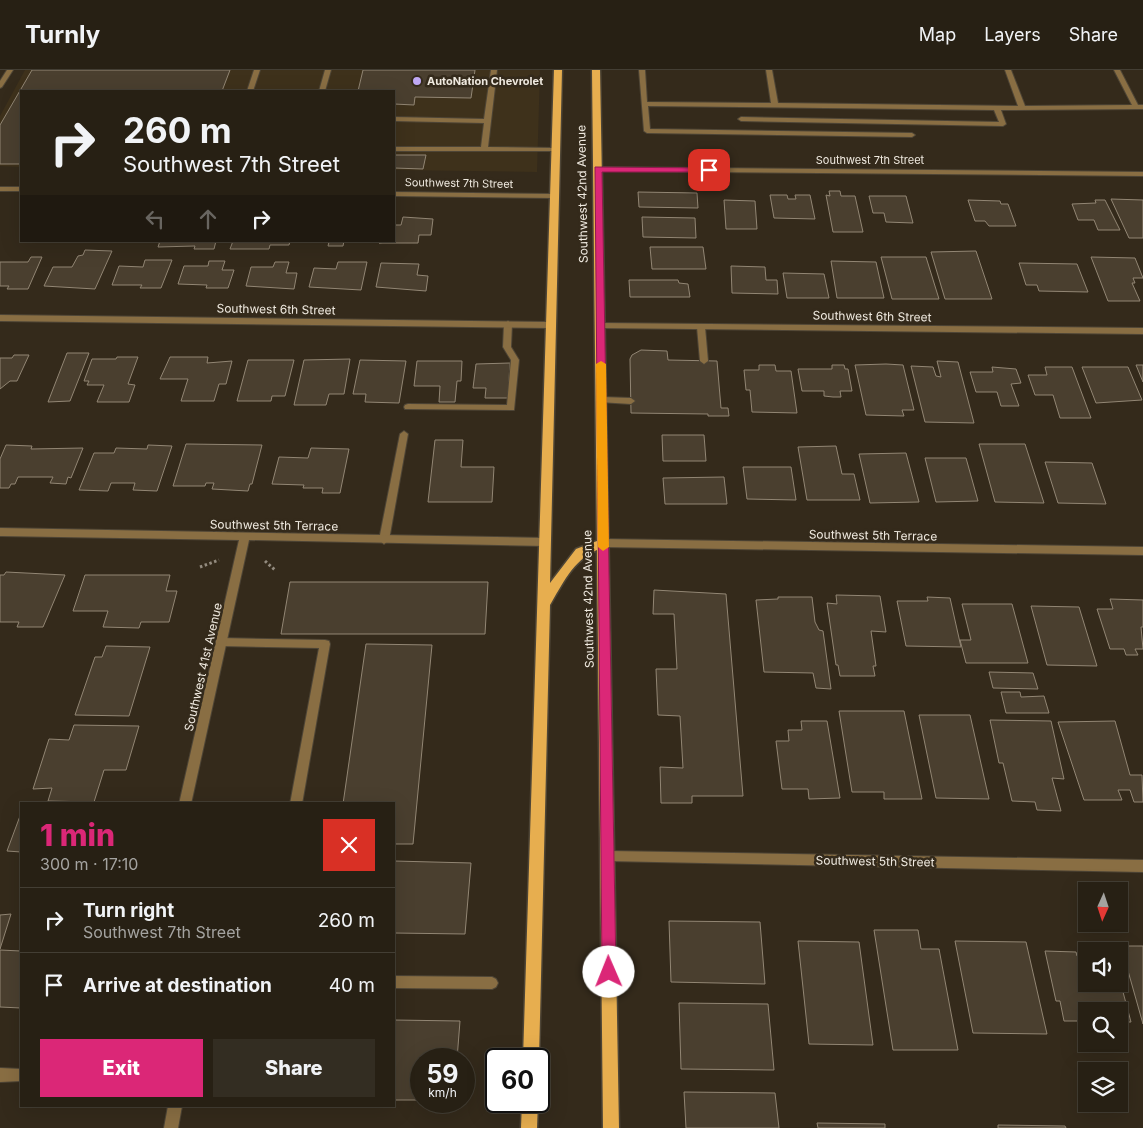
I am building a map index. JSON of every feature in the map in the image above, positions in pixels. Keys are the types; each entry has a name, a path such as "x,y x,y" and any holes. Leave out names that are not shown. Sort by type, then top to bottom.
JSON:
{"main road":[{"name":"Southwest 42nd Avenue","path":"531,1048 558,70"},
{"name":"Southwest 42nd Avenue","path":"596,70 611,1128"},
{"path":"544,604 565,570 580,552 603,544"},
{"path":"529,1128 530,1113"}],"street":[{"path":"0,86 10,70"},
{"path":"250,90 257,70"},
{"path":"322,90 328,70"},
{"path":"484,150 494,70"},
{"path":"642,70 647,132 912,135"},
{"path":"769,70 775,104"},
{"path":"1008,70 1022,108"},
{"path":"1117,70 1140,107"},
{"path":"644,104 997,108 1140,107"},
{"path":"739,105 742,133"},
{"path":"741,119 1003,124 997,108"},
{"path":"395,119 488,121"},
{"path":"395,149 556,150"},
{"name":"Southwest 7th Street","path":"598,169 1143,174"},
{"path":"0,189 20,189"},
{"name":"Southwest 7th Street","path":"395,194 555,196"},
{"name":"Southwest 6th Street","path":"0,318 551,325"},
{"path":"408,408 512,408 515,360 507,347 508,324"},
{"name":"Southwest 6th Street","path":"600,326 1143,331"},
{"path":"701,326 704,360"},
{"path":"602,400 631,401"},
{"path":"384,540 404,434"},
{"name":"Southwest 5th Terrace","path":"0,532 546,542"},
{"name":"Southwest 41st Avenue","path":"185,802 245,536"},
{"name":"Southwest 5th Terrace","path":"603,544 1143,551"},
{"path":"221,642 326,644 296,802"},
{"name":"Southwest 5th Street","path":"608,856 1143,866"},
{"path":"395,982 492,983"},
{"path":"0,1075 20,1075"},
{"path":"171,1128 175,1107"}],"path":[{"path":"200,567 219,560"},
{"path":"265,561 275,570"}],"shaded area":[{"path":"25,70 540,70 537,172 395,170 395,90 20,90 20,167 0,166 0,116"}],"building":[{"path":"32,70 230,70 222,90 20,90"},
{"name":"AutoNation Chevrolet","path":"363,70 475,70 471,98 415,97 414,105 395,104 395,90 358,90"},
{"path":"20,91 20,164 0,164 0,125"},
{"path":"395,155 426,155 423,169 395,168"},
{"path":"829,191 840,191 841,196 855,196 863,232 833,232 826,195 830,196"},
{"path":"638,192 697,193 698,208 639,207"},
{"path":"770,195 787,195 788,199 796,199 795,195 810,195 815,219 774,218"},
{"path":"869,196 906,196 913,223 886,222 884,213 873,213"},
{"path":"1111,199 1143,200 1143,238 1129,238"},
{"path":"724,200 755,201 757,229 726,229"},
{"path":"968,200 1000,201 1001,204 1008,204 1016,226 989,226 985,221 975,221"},
{"path":"1095,200 1105,200 1120,230 1098,230 1094,220 1078,220 1072,204 1096,203"},
{"path":"403,217 433,219 431,235 419,235 418,243 379,243 395,242 395,225 401,225"},
{"path":"642,217 695,218 696,238 643,237"},
{"path":"160,242 216,242 214,249 194,249 195,246 158,247"},
{"path":"233,242 290,242 289,245 270,245 269,249 230,249"},
{"path":"329,242 344,242 343,246 328,246"},
{"path":"650,247 703,247 706,269 652,269"},
{"path":"85,250 112,251 95,289 44,286 53,267 72,267 78,256 83,255"},
{"path":"976,251 992,299 945,299 931,252"},
{"path":"31,257 42,257 28,289 7,289 9,286 0,286 0,262 28,262"},
{"path":"881,257 926,257 939,299 892,299"},
{"path":"1091,257 1135,258 1143,278 1133,278 1135,283 1132,283 1140,301 1108,301"},
{"path":"145,260 172,260 161,288 140,288 142,285 112,285 119,266 143,267"},
{"path":"209,261 225,261 222,270 234,270 228,288 206,288 207,285 178,284 184,266 208,266"},
{"path":"831,261 876,262 884,298 837,298"},
{"path":"275,262 289,262 286,273 297,273 294,289 246,286 251,267 273,267"},
{"path":"338,262 367,262 361,290 309,287 314,268 336,269"},
{"path":"381,263 419,264 417,275 428,276 426,291 376,287"},
{"path":"1019,263 1077,264 1088,292 1039,291 1037,285 1026,285"},
{"path":"731,266 765,267 766,280 777,280 778,294 732,293"},
{"path":"783,273 824,274 829,298 787,298"},
{"path":"629,280 678,280 679,283 688,284 690,297 630,297"},
{"path":"641,350 667,351 668,360 717,361 721,408 728,408 729,416 631,413 630,359 632,355"},
{"path":"67,353 89,353 70,401 48,402"},
{"path":"14,355 29,355 17,381 10,381 0,389 0,358 12,358"},
{"path":"117,357 138,357 128,384 135,385 129,402 97,402 104,385 87,385 89,381 84,381 92,359 116,359"},
{"path":"170,357 208,357 207,363 232,361 226,384 219,384 214,401 181,401 188,379 160,379"},
{"path":"350,359 344,394 329,394 326,405 294,405 304,360"},
{"path":"248,360 294,360 285,396 272,396 271,401 237,401"},
{"path":"360,360 406,361 399,403 365,402 366,394 353,394"},
{"path":"417,361 462,361 461,381 457,381 455,402 439,402 440,386 414,386"},
{"path":"937,361 958,362 974,423 925,422 911,366 933,367 936,376 941,377"},
{"path":"510,363 508,398 485,398 486,388 473,388 476,364"},
{"path":"759,365 775,365 776,371 791,371 797,413 752,412 750,390 746,390 744,370 759,370"},
{"path":"832,365 844,365 845,369 848,369 852,391 840,391 841,397 833,397 824,396 824,391 802,391 798,369 832,369"},
{"path":"855,365 903,365 914,410 902,410 904,416 866,415"},
{"path":"1136,365 1143,365 1143,382"},
{"path":"992,367 1016,369 1021,383 1011,384 1019,406 1001,406 997,392 976,392 970,372 993,372"},
{"path":"1045,367 1072,367 1091,418 1060,418 1053,395 1035,395 1028,375 1047,375"},
{"path":"1082,367 1128,367 1142,400 1096,403"},
{"path":"662,435 704,435 706,461 663,461"},
{"path":"435,440 463,440 461,467 494,467 492,502 428,502"},
{"path":"186,444 262,445 252,484 250,484 248,491 212,489 214,483 206,483 205,486 173,486"},
{"path":"979,444 1025,444 1044,503 995,502"},
{"path":"6,445 32,446 31,449 83,448 71,478 68,477 66,484 50,483 53,477 18,477 15,484 11,484 9,488 0,488 0,459"},
{"path":"148,445 172,446 157,491 133,490 135,483 111,483 108,491 79,490 94,453 114,453 116,448 147,449"},
{"path":"836,446 842,474 854,474 860,500 807,500 798,447"},
{"path":"311,448 349,449 340,493 322,493 323,488 303,488 304,485 272,484 279,457 308,458"},
{"path":"906,453 919,502 870,503 859,454"},
{"path":"925,458 966,458 978,501 936,502"},
{"path":"1045,462 1092,463 1106,504 1058,503"},
{"path":"743,467 791,467 796,500 747,499"},
{"path":"724,477 727,504 665,504 663,478"},
{"path":"6,572 65,575 43,627 17,627 19,622 0,622 0,575 4,575"},
{"path":"85,575 170,575 166,591 177,591 169,622 141,622 139,628 103,627 108,611 73,611"},
{"path":"290,582 488,582 485,634 281,634"},
{"path":"654,590 726,594 743,796 692,796 692,803 661,803 660,767 683,768 680,716 658,715 656,669 677,669 674,614 653,614"},
{"path":"836,595 880,596 886,632 871,631 876,666 873,666 875,676 840,676 838,665 836,665 827,603 837,604"},
{"path":"778,597 812,597 815,622 819,630 823,631 831,689 816,688 813,673 764,672 756,600 778,599"},
{"path":"927,597 950,598 961,647 906,646 897,601 928,601"},
{"path":"1110,599 1143,600 1143,627 1141,627 1143,649 1135,649 1138,655 1126,655 1124,649 1110,649 1097,609 1113,609"},
{"path":"962,604 1012,604 1028,663 966,663 960,640 971,640"},
{"path":"1031,606 1079,607 1097,666 1047,665"},
{"path":"366,644 432,645 413,844 395,844 395,802 343,802"},
{"path":"106,646 150,647 129,716 75,715 95,657 102,657"},
{"path":"989,672 1033,673 1038,689 993,688"},
{"path":"1001,692 1020,692 1021,697 1044,696 1049,713 1006,713"},
{"path":"839,711 904,711 922,799 884,799 884,792 852,792"},
{"path":"919,715 970,715 989,799 936,798"},
{"path":"990,720 1051,721 1064,779 1052,778 1061,811 1037,810 1035,802 1012,801 1003,763 999,763"},
{"path":"801,721 827,721 840,798 809,799 808,789 782,789 776,741 789,741 788,730 802,730"},
{"path":"1115,721 1130,775 1142,775 1143,802 1134,802 1130,790 1118,790 1122,800 1084,800 1058,722"},
{"path":"74,725 139,726 126,770 104,770 94,802 48,801 52,788 33,789 49,739 69,740"},
{"path":"20,816 20,852 7,851"},
{"path":"395,861 471,863 465,934 395,933"},
{"path":"11,914 0,949 0,915"},
{"path":"669,921 760,922 765,984 671,982"},
{"path":"874,930 918,930 921,949 939,949 958,1050 893,1050"},
{"path":"798,941 859,942 873,1045 809,1044"},
{"path":"955,941 1026,942 1047,1034 973,1033"},
{"path":"1128,946 1143,946 1143,1024 1128,971"},
{"path":"0,950 20,951 20,1008 0,1007"},
{"path":"1045,951 1076,952 1078,956 1078,992 1123,992 1126,1002 1078,1002 1078,1021 1064,1021 1060,1001 1056,1001"},
{"path":"679,1003 768,1004 774,1070 681,1069"},
{"path":"1128,1011 1131,1022 1128,1022"},
{"path":"395,1020 460,1021 458,1048 410,1048 410,1100 395,1100"},
{"path":"684,1092 775,1093 779,1128 686,1128"},
{"path":"817,1123 885,1124 885,1128 818,1128"},
{"path":"998,1125 1065,1126 1066,1128 998,1128"}],"slow traffic":[{"path":"601,364 603,547"}],"place":[{"name":"AutoNation Chevrolet","path":"417,81"}],"route":[{"path":"609,972 598,169 709,170"}]}
